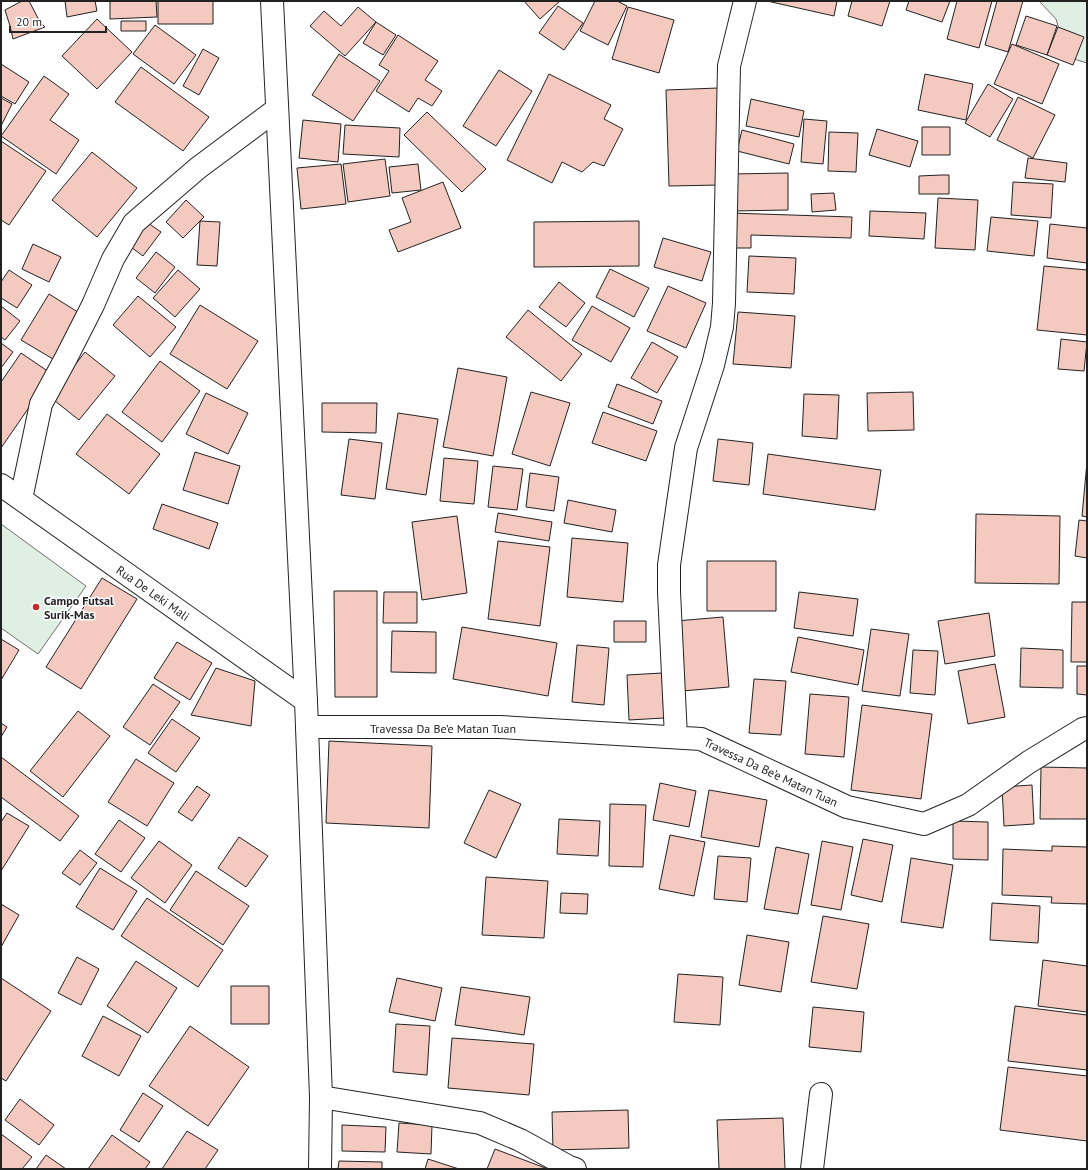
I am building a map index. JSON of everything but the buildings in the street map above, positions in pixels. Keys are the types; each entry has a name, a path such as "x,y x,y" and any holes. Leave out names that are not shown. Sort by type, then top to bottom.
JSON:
{"street":[{"path":"272,1 306,701 321,1097 320,1169"},
{"path":"676,737 669,565 686,448 713,365 722,327 724,303 729,66 745,1"},
{"path":"21,499 41,404 93,305 113,259 134,223 198,168 277,109"},
{"name":"Rua De Leki Mali","path":"1,485 306,701"},
{"name":"Travessa Da Be’e Matan Tuan","path":"307,727 500,727 701,739 847,807 924,824 968,806 1029,762 1087,728"},
{"path":"812,1169 821,1094"},
{"path":"321,1097 480,1123 520,1140 575,1169"}],"green space":[{"path":"1039,1 1087,1 1087,63 1067,57 1056,19"},
{"name":"Campo Futsal Surik-Mas","path":"1,524 86,586 38,654 1,628"}],"place":[{"name":"Campo Futsal Surik-Mas","path":"36,607"}]}
